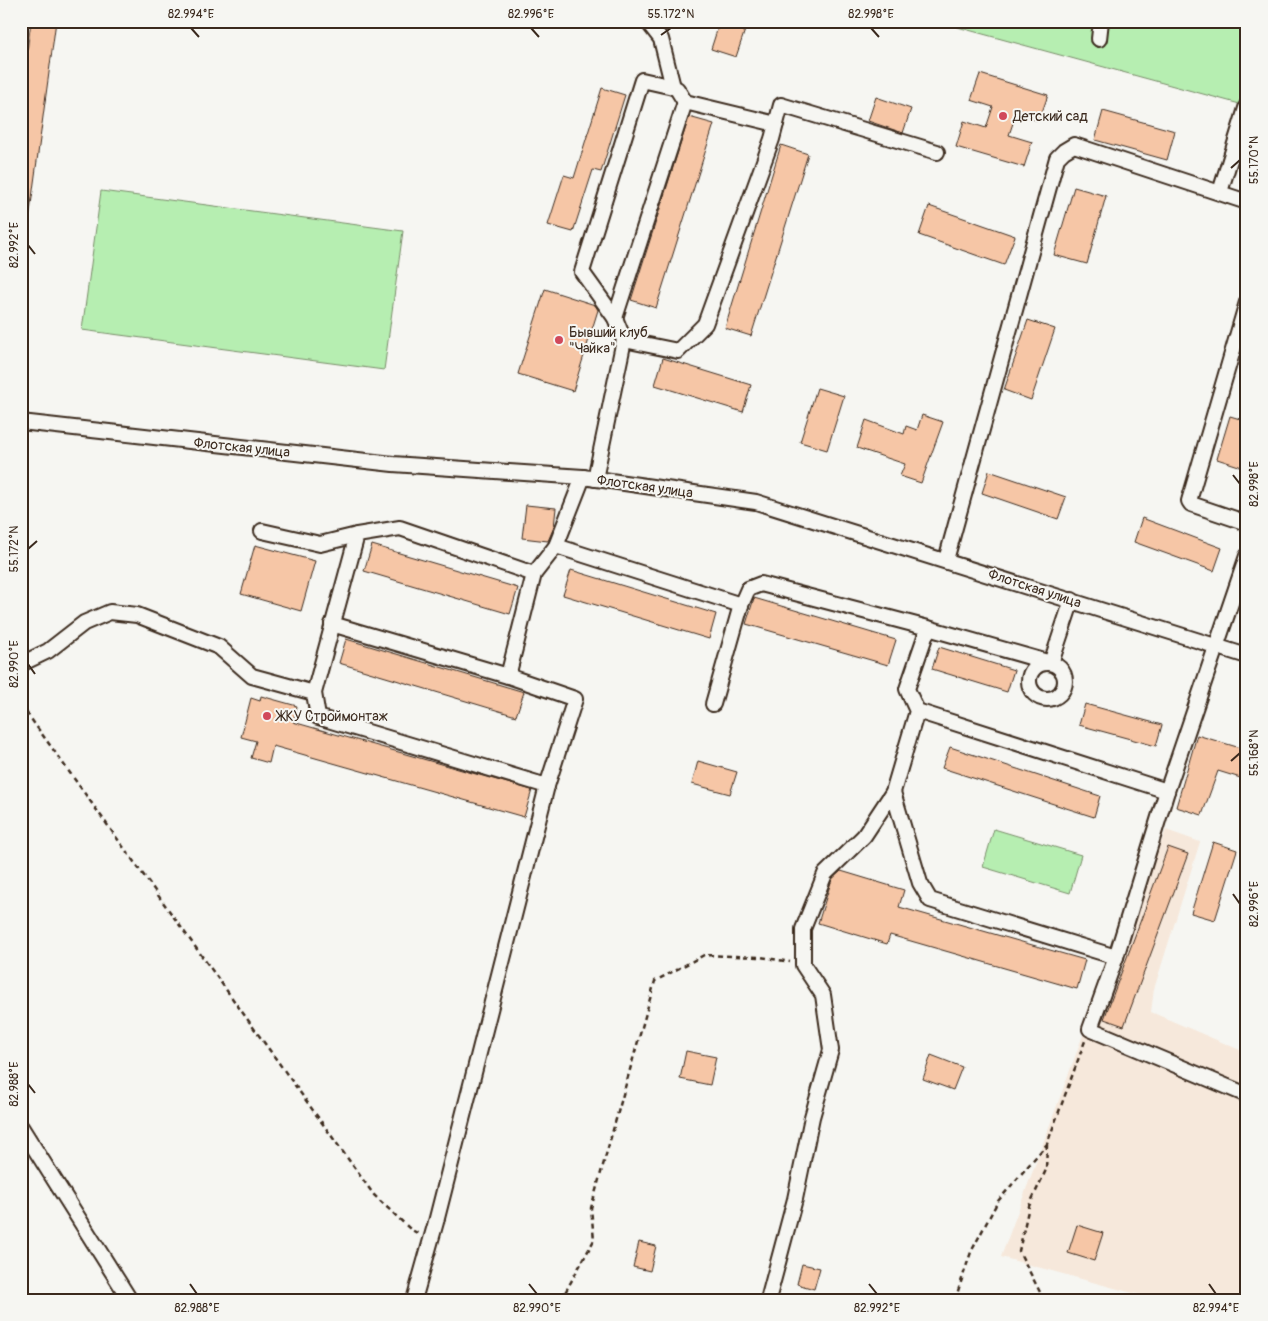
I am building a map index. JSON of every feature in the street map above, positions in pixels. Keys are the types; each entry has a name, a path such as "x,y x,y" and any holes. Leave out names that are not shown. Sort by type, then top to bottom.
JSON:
{"street":[{"path":"648,21 661,39 672,87"},
{"path":"1099,39 1102,21"},
{"path":"508,676 534,574 556,546 589,478 624,340 615,318 582,272 642,80 677,89 685,102 776,124"},
{"path":"615,318 685,102"},
{"path":"624,340 678,351 705,324 776,124 781,105 937,152"},
{"path":"1220,192 1247,105"},
{"path":"946,560 1057,158 1064,150 1074,145 1247,202"},
{"path":"1247,302 1189,501 1192,504 1247,523"},
{"name":"Флотская улица","path":"21,422 393,464 589,478 756,502 946,560 1247,656"},
{"path":"262,531 320,544 357,535 400,528 534,574"},
{"path":"357,535 314,693 318,717 547,786"},
{"path":"556,546 741,606"},
{"path":"1247,556 1167,791 1116,957 1090,1029 1247,1095"},
{"path":"713,704 741,606 748,589 761,584 928,628 1050,663 1072,600"},
{"path":"21,664 48,652 84,623 110,612 137,615 218,647 252,676 314,693"},
{"path":"332,624 508,676 575,699 547,786 431,1241 414,1300"},
{"path":"768,1300 795,1199 812,1117 831,1050 823,995 803,964 804,929 825,874 864,836 893,792 917,711 907,689 928,628"},
{"path":"917,711 1167,791"},
{"path":"893,792 920,883 930,900 1116,957"},
{"path":"21,1127 130,1300"}],"path":[{"path":"21,705 374,1195 410,1229 431,1241"},
{"path":"562,1300 594,1240 591,1208 655,981 704,955 761,956 803,964"},
{"path":"1044,1300 1019,1251 1029,1206 1046,1170 1047,1144 1090,1029"},
{"path":"955,1300 971,1252 998,1201 1047,1144"}],"shaded area":[{"path":"1166,830 1200,842 1154,989 1151,1012 1247,1053 1247,1300 1158,1300 1001,1257 1086,1027"}],"green space":[{"path":"927,21 1247,21 1247,106 950,25"},
{"path":"101,191 403,231 384,370 82,330"},
{"path":"994,829 1081,855 1070,893 983,867"}],"building":[{"path":"31,21 56,21 28,227 21,226 21,97"},
{"path":"720,21 748,21 736,57 711,49"},
{"path":"980,74 1048,95 1039,121 1016,114 1009,135 1032,142 1024,167 956,147 964,121 986,128 993,107 971,100"},
{"path":"602,88 625,95 601,172 593,170 573,232 548,225 564,175 574,178"},
{"path":"876,97 911,109 903,133 868,121"},
{"path":"1103,111 1175,131 1167,160 1095,140"},
{"path":"689,117 714,124 656,308 631,300"},
{"path":"781,145 808,154 751,336 725,328"},
{"path":"1074,187 1106,196 1087,264 1054,255"},
{"path":"929,206 1015,236 1004,265 919,235"},
{"name":"Бывший клуб \"Чайка\"","path":"545,289 595,305 598,310 573,391 518,374"},
{"path":"1028,320 1055,329 1031,400 1004,390"},
{"path":"663,358 751,385 743,412 655,385"},
{"path":"817,388 844,396 827,450 800,442"},
{"path":"922,415 943,422 921,483 900,476 905,464 857,448 866,420 904,434 906,426 917,430"},
{"path":"1230,416 1247,421 1247,452 1242,467 1217,459"},
{"path":"989,471 1066,497 1058,519 982,493"},
{"path":"526,505 556,508 554,527 548,541 522,538"},
{"path":"1142,518 1222,548 1214,571 1134,542"},
{"path":"255,545 315,561 301,611 241,594"},
{"path":"372,545 518,588 510,614 364,571"},
{"path":"571,570 716,614 709,639 563,595"},
{"path":"754,598 896,640 888,665 746,624"},
{"path":"346,639 524,692 516,716 339,663"},
{"path":"939,647 1014,670 1007,692 932,669"},
{"path":"261,696 297,706 293,722 532,790 524,817 273,746 269,763 251,758 256,741 241,737 251,698 260,701"},
{"path":"1085,704 1162,725 1156,746 1079,725"},
{"path":"1197,735 1247,750 1247,780 1218,771 1202,815 1176,807"},
{"path":"950,747 1100,796 1094,817 942,768"},
{"path":"698,761 737,772 730,794 692,784"},
{"path":"1213,842 1237,850 1215,920 1191,913"},
{"path":"1168,847 1188,854 1124,1026 1104,1019"},
{"path":"841,871 904,890 899,907 1085,960 1077,989 890,935 887,944 818,923 832,879"},
{"path":"686,1051 716,1057 710,1085 680,1079"},
{"path":"931,1055 962,1067 953,1090 923,1079"},
{"path":"1077,1225 1103,1233 1094,1261 1068,1253"},
{"path":"639,1242 656,1246 650,1271 633,1267"},
{"path":"802,1264 820,1268 814,1289 797,1284"}],"place":[{"name":"Детский сад","path":"1003,116"},
{"name":"Бывший клуб \"Чайка\"","path":"559,340"},
{"name":"ЖКУ Строймонтаж","path":"267,716"}]}
